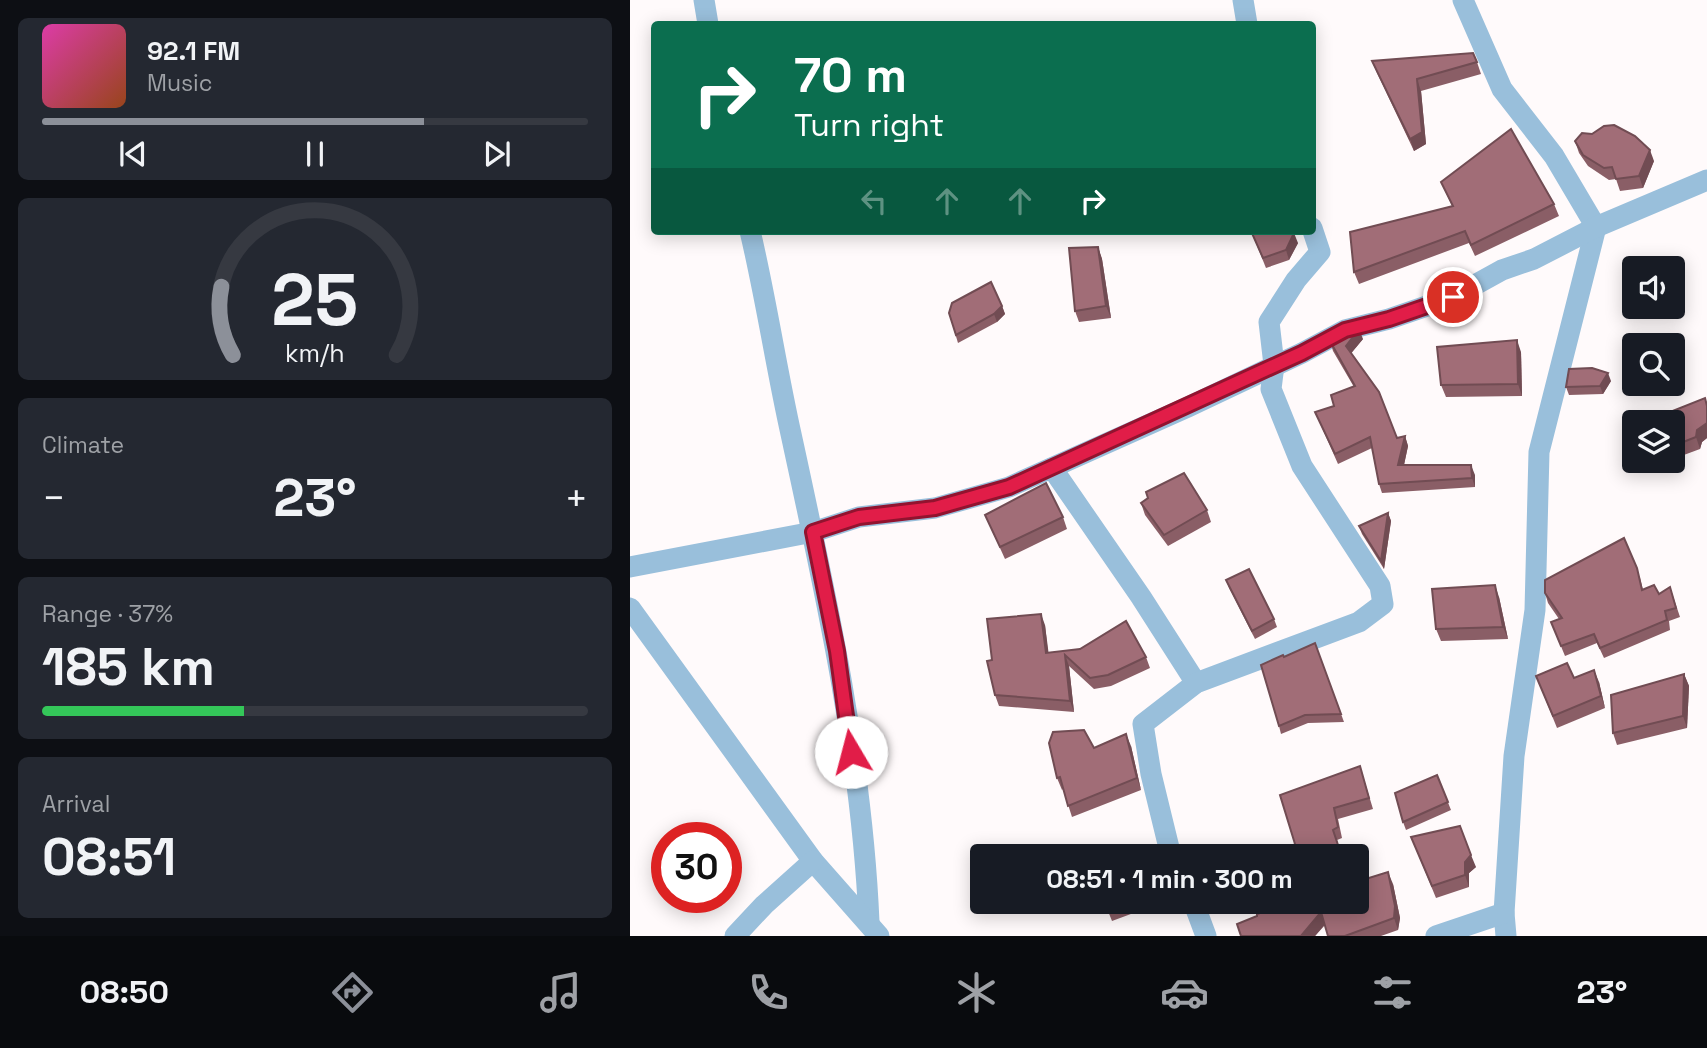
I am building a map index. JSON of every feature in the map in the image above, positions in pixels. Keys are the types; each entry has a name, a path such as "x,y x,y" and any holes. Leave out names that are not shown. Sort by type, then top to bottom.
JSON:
{"street":[{"path":"704,0 708,21"},
{"path":"1243,0 1246,21"},
{"path":"1463,0 1502,89 1554,156 1595,227 1539,452 1535,610 1514,756 1504,913 1506,936"},
{"path":"630,567 813,532 859,517 935,508 1009,487 1302,353 1345,330 1389,319 1453,297 1502,270 1535,259 1595,227 1707,180"},
{"path":"752,235 771,342 837,651 866,852 874,929"},
{"path":"1168,844 1151,774 1143,724 1196,683 1359,622 1383,604 1380,586 1302,466 1270,389 1274,365 1269,322 1296,281 1320,253 1314,235"},
{"path":"1052,468 1141,597 1196,683"},
{"path":"630,608 813,860 874,929"},
{"path":"735,936 813,860"},
{"path":"1436,936 1504,913"},
{"path":"1197,914 1206,936"}],"building":[{"path":"1473,53 1477,62 1417,79 1422,132 1410,139 1372,61"},
{"path":"1614,125 1635,136 1650,150 1639,176 1616,179 1612,167 1604,168 1583,155 1575,141 1582,133 1592,134 1604,126"},
{"path":"1511,129 1554,204 1471,245 1465,231 1354,272 1350,232 1453,206 1441,182"},
{"path":"1253,235 1293,235 1286,250 1263,258"},
{"path":"1098,247 1106,306 1075,311 1069,248"},
{"path":"991,282 1002,306 994,314 956,335 949,313 952,303"},
{"path":"1359,329 1346,346 1379,392 1397,438 1405,436 1398,465 1471,465 1472,478 1379,484 1370,437 1335,454 1315,412 1334,406 1331,395 1355,386 1330,341"},
{"path":"1517,340 1518,384 1441,385 1437,347"},
{"path":"1592,368 1608,373 1600,386 1566,387 1569,369"},
{"path":"1705,398 1707,423 1697,430 1696,437 1685,441 1685,410 1675,410"},
{"path":"1184,473 1207,510 1164,535 1141,503 1148,498 1146,492"},
{"path":"1046,483 1063,517 1000,547 985,515"},
{"path":"1388,513 1381,561 1359,526"},
{"path":"1624,538 1637,568 1642,590 1654,585 1659,594 1670,587 1676,608 1665,611 1667,620 1600,648 1594,634 1561,646 1551,622 1562,618 1545,593 1545,580"},
{"path":"1249,569 1274,619 1252,631 1226,580"},
{"path":"1495,585 1503,627 1436,629 1432,589"},
{"path":"1041,614 1046,653 1080,649 1126,621 1146,657 1108,675 1090,678 1065,655 1070,701 995,695 987,661 992,660 987,619"},
{"path":"1315,643 1341,714 1305,715 1279,726 1261,665"},
{"path":"1567,663 1574,678 1594,670 1601,696 1553,716 1536,676"},
{"path":"1684,674 1683,716 1613,733 1611,695"},
{"path":"1084,730 1094,748 1126,734 1137,778 1068,806 1060,777 1057,778 1049,743 1053,732"},
{"path":"1360,766 1369,798 1334,808 1338,827 1333,830 1338,844 1295,844 1280,795"},
{"path":"1437,775 1448,802 1403,822 1395,793"},
{"path":"1460,826 1471,855 1465,862 1465,875 1432,886 1411,837"},
{"path":"1388,872 1395,906 1394,918 1345,936 1328,936 1322,914 1369,914 1369,878"},
{"path":"1319,914 1301,936 1241,936 1237,924 1257,916"}],"route":[{"path":"851,752 837,651 813,532 859,517 935,508 1009,487 1188,407 1345,330 1389,319 1453,297"}]}
